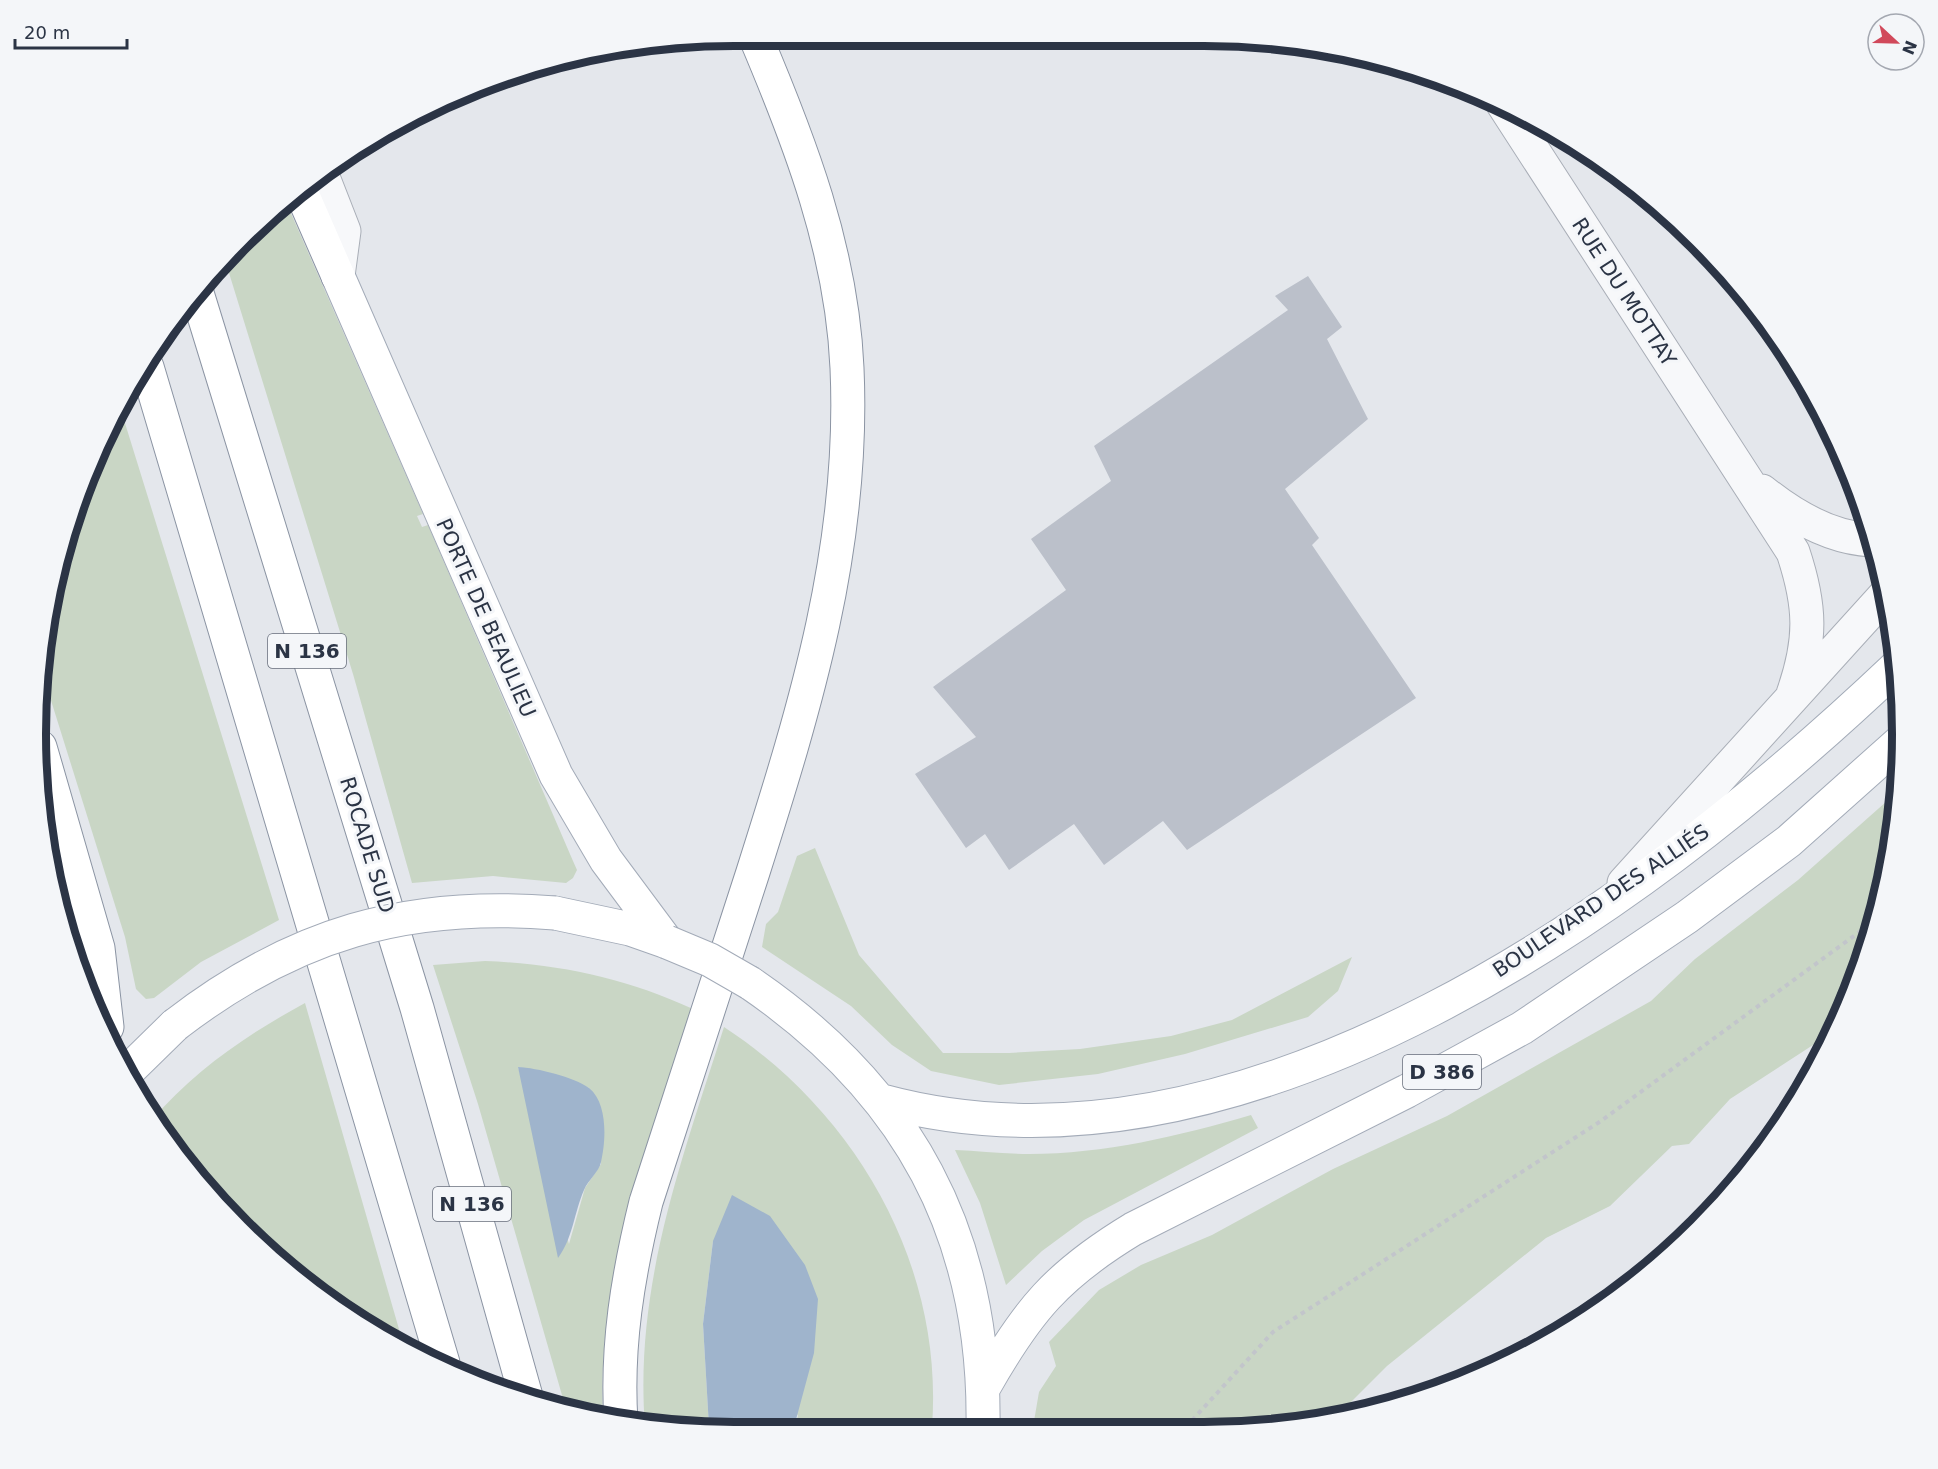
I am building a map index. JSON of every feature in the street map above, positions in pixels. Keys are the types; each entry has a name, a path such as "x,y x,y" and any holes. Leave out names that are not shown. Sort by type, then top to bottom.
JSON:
{"main road":[{"path":"621,1413 621,1335 629,1271 643,1213 804,710 830,597 843,517 848,444 847,366 838,289 825,225 814,188 758,46"},
{"name":"PORTE DE BEAULIEU","path":"304,198 556,776 606,860 667,942"},
{"name":"ROCADE SUD","path":"200,302 417,1008 524,1389"},
{"name":"N 136","path":"149,374 441,1357"},
{"name":"BOULEVARD DES ALLIÉS","path":"882,1101 947,1116 1006,1122 1105,1117 1193,1101 1263,1081 1382,1035 1511,965 1604,904 1746,800 1889,674"},
{"name":"D 386","path":"984,1387 1012,1336 1034,1307 1059,1281 1097,1251 1143,1224 1407,1091 1522,1028 1687,917 1789,841 1891,750"},
{"path":"48,774 98,948 105,1012"},
{"path":"133,1067 175,1026 207,1001 277,959 353,930 433,913 473,910 555,914 621,927 667,942 710,960 750,983 821,1036 853,1067 882,1101 924,1166 955,1236 976,1311 984,1387 983,1423"}],"street":[{"name":"RUE DU MOTTAY","path":"1513,120 1793,552 1805,588 1807,646 1793,694"},
{"path":"325,182 344,231 338,276"},
{"path":"1746,479 1787,511 1839,535 1863,539"},
{"path":"1604,904 1793,694 1879,603"}],"path":[{"path":"1190,1423 1273,1332 1601,1121 1863,929"}],"green space":[{"path":"290,210 423,514 417,516 422,527 428,525 577,870 573,878 566,883 493,876 412,883 353,674 228,269"},
{"path":"123,418 279,920 201,962 154,998 146,999 136,989 125,937 48,691 52,645 70,556 99,471"},
{"path":"1888,800 1878,869 1868,913 1855,956 1820,1040 1730,1099 1689,1144 1672,1146 1610,1206 1546,1238 1387,1366 1346,1407 1293,1417 1248,1421 1034,1423 1039,1392 1056,1366 1049,1342 1099,1290 1141,1265 1212,1235 1333,1169 1447,1116 1651,1001 1695,959 1798,880"},
{"path":"815,848 859,955 943,1053 1009,1053 1080,1049 1171,1036 1232,1020 1352,957 1338,991 1308,1017 1185,1054 1098,1074 999,1085 931,1071 892,1045 851,1006 762,947 766,924 778,912 797,856"},
{"path":"485,961 565,969 617,981 693,1009 643,1159 617,1261 608,1312 603,1365 603,1410 564,1401 478,1104 433,965","holes":["518,1067 553,1074 589,1088 601,1164 585,1188 569,1244"]},
{"path":"305,1003 401,1336 352,1307 281,1252 217,1188 159,1112 204,1069 263,1027"},
{"path":"724,1027 772,1063 814,1104 851,1149 882,1199 907,1253 923,1309 932,1367 932,1423 795,1423 798,1416 713,1241 703,1324 709,1422 645,1417 644,1374 647,1323 654,1273 692,1126"},
{"path":"1251,1115 1258,1128 1084,1220 1042,1251 1006,1285 980,1203 955,1150 1010,1154 1085,1151 1169,1137"}],"water":[{"path":"518,1067 555,1074 582,1084 595,1095 602,1112 604,1144 601,1162 584,1190 567,1242 558,1258"},
{"path":"732,1195 770,1216 805,1265 818,1299 814,1353 795,1423 709,1422 703,1324 713,1241"}],"building":[{"path":"1308,276 1342,327 1327,339 1368,419 1285,489 1319,538 1312,545 1416,698 1187,850 1163,821 1104,865 1074,824 1009,870 985,834 966,848 915,774 976,737 933,687 1066,590 1031,539 1111,481 1094,446 1288,310 1275,296"}]}
